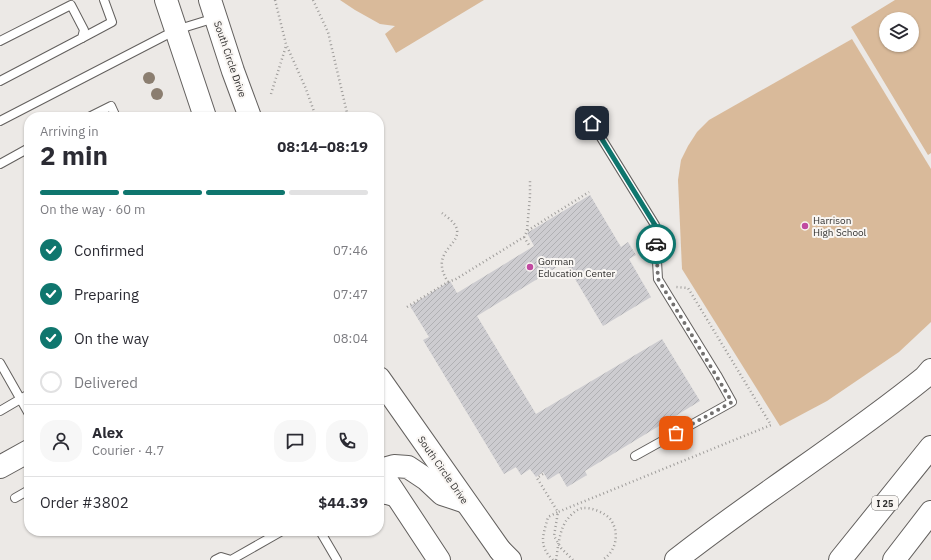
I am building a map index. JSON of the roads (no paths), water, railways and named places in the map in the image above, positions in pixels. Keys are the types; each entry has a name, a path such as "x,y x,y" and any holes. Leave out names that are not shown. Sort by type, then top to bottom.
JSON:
{"main road":[{"path":"166,0 202,112"},
{"name":"South Circle Drive","path":"213,9 248,112"},
{"path":"664,560 712,531 863,426 925,377 931,370"},
{"name":"South Circle Drive","path":"384,385 464,501 506,557"},
{"name":"I 25","path":"840,560 931,447"},
{"path":"0,467 24,454"},
{"path":"384,469 394,466 408,467 426,479 442,494 464,501"},
{"path":"384,478 439,560"},
{"path":"894,560 931,512"},
{"path":"676,560 712,531"}],"lane":[{"path":"0,81 112,22 104,0"},
{"path":"0,42 71,5 84,30 82,38"},
{"path":"0,120 176,30 213,9"},
{"path":"99,112 110,106 113,112"},
{"path":"592,123 655,225 658,279 732,402 634,456"},
{"path":"0,164 24,151"},
{"path":"0,363 24,405"},
{"path":"0,411 24,397"},
{"path":"15,498 24,493"},
{"path":"384,500 403,506"},
{"path":"215,560 221,557 231,560 273,536"},
{"path":"323,536 336,560"}],"place":[{"name":"Harrison High School","path":"805,226"},
{"name":"Gorman Education Center","path":"530,267"}]}
